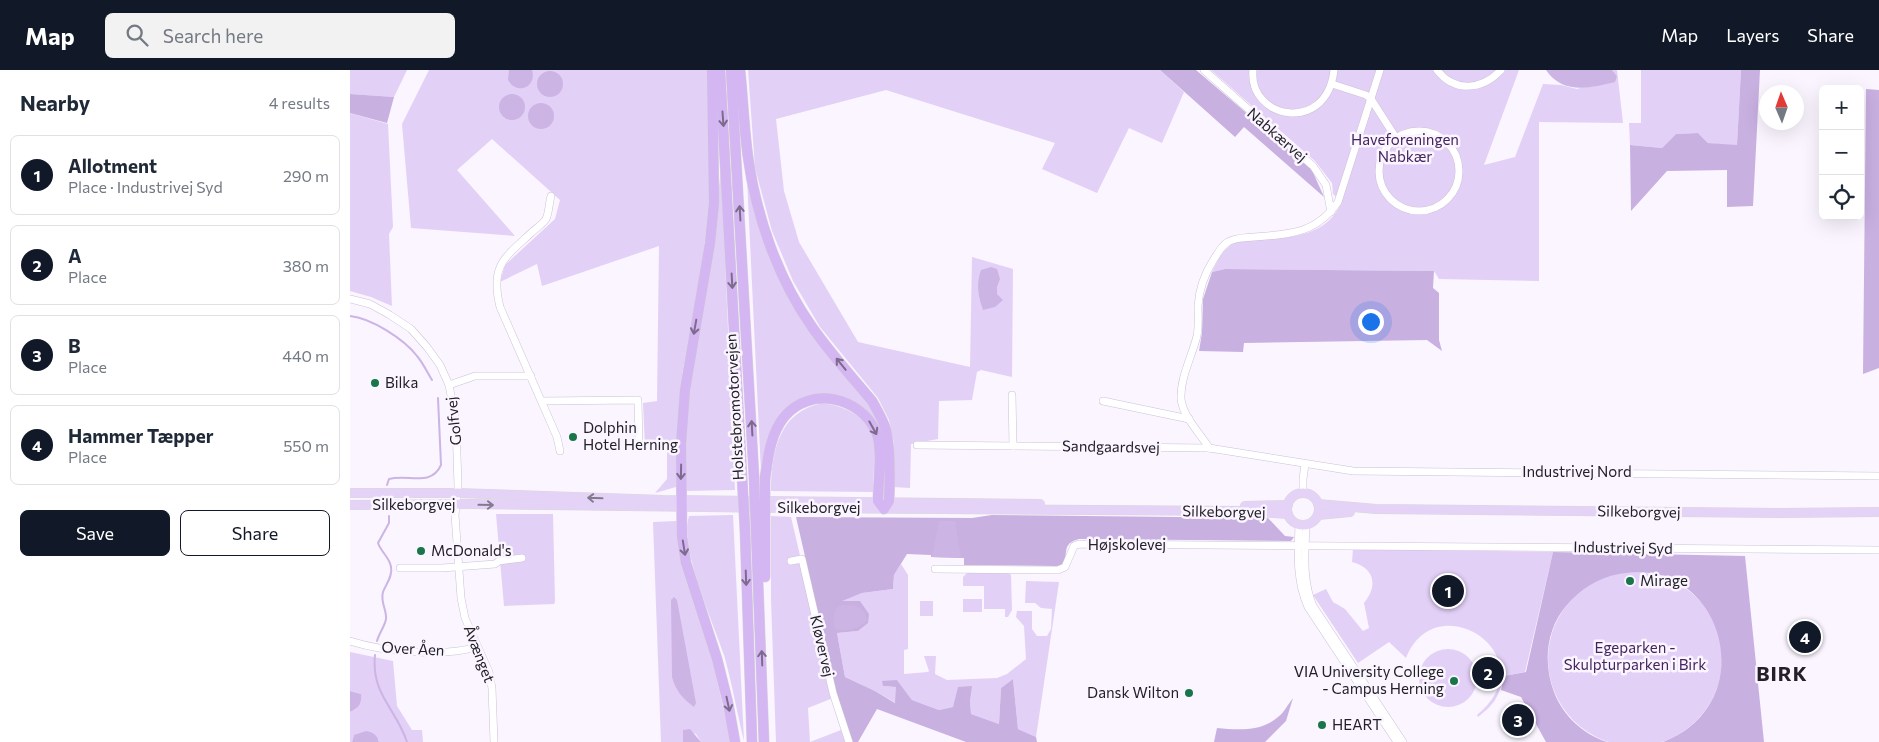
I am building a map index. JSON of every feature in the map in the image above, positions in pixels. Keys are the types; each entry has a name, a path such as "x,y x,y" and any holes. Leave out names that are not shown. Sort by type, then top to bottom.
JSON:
{"highway":[{"path":"712,70 714,202 710,243 685,390 681,444 682,537 686,563 717,659 735,742"},
{"name":"Holstebromotorvejen","path":"720,70 742,477 752,742"},
{"name":"Holstebromotorvejen","path":"731,70 754,477 760,529"},
{"path":"740,70 748,158 754,191 766,232 782,274 812,327 872,401 886,429 888,444 884,504"},
{"path":"764,742 761,620 765,580 760,529 769,448 775,432 785,416 796,407 809,401 825,398 840,400 856,407 876,431 884,504"}],"main road":[{"name":"Silkeborgvej","path":"350,493 458,494 681,503"},
{"path":"1303,493 1312,495 1318,504 1318,515 1314,521 1302,524 1291,519 1288,510 1293,497 1303,493"},
{"name":"Silkeborgvej","path":"350,505 884,504 1238,511 1288,510"},
{"name":"Silkeborgvej","path":"1318,504 1376,509 1781,513 1879,512"},
{"name":"Silkeborgvej","path":"1318,515 1376,509"},
{"name":"Silkeborgvej","path":"1781,513 1879,517"}],"street":[{"name":"Nabkærvej","path":"1204,70 1313,166 1326,184 1331,212"},
{"path":"1253,70 1252,76 1256,90 1264,101 1276,109 1289,113 1303,112 1316,106 1326,96 1332,84 1334,70"},
{"path":"1209,448 1189,419 1181,399 1182,386 1197,335 1201,285 1209,266 1228,242 1239,238 1304,230 1316,226 1331,212 1338,202 1380,70"},
{"path":"1438,70 1442,76 1454,84 1467,86 1481,85 1493,78 1501,70"},
{"path":"1332,84 1366,95 1371,99 1396,138"},
{"path":"1418,131 1436,136 1450,146 1456,156 1458,174 1453,191 1446,200 1436,207 1425,210 1401,207 1392,200 1382,186 1379,168 1381,157 1387,146 1396,138 1418,131"},
{"path":"550,196 546,220 506,257 496,279 500,306 557,437 560,451"},
{"name":"Golfvej","path":"350,299 370,304 411,329 440,365 449,385 456,422 458,494 456,504"},
{"path":"449,385 475,376 530,376"},
{"path":"1012,395 1013,446"},
{"path":"542,401 638,400 639,446"},
{"path":"1103,401 1189,419"},
{"name":"Sandgaardsvej","path":"917,445 1209,448 1305,464"},
{"path":"1303,493 1302,479 1305,464"},
{"name":"Industrivej Nord","path":"1305,464 1353,471 1879,476"},
{"name":"Åvænget","path":"456,504 458,567 465,618 489,672 492,688 494,742"},
{"path":"1302,524 1305,579 1313,606 1393,731 1403,742"},
{"name":"Højskolevej","path":"935,569 1058,570 1065,567 1074,546 1079,544 1302,546"},
{"name":"Industrivej Syd","path":"1302,546 1879,550"},
{"path":"400,568 496,564 499,561 522,558"},
{"name":"Kløvervej","path":"791,561 802,559 833,693 848,742"},
{"name":"Over Åen","path":"350,641 387,650 409,652 456,651 477,647"},
{"path":"1393,731 1397,742"}],"green space":[{"path":"350,70 407,70 394,97 350,94"},
{"path":"429,70 708,70 709,204 703,258 682,375 676,487 655,493 667,479 667,446 645,446 643,403 657,401 659,246 542,286 537,264 500,282 505,265 555,219 560,200 492,139 457,170 515,236 411,228 402,124"},
{"path":"748,70 1160,70 1184,92 1162,143 1129,128 1097,193 1042,169 1055,143 886,90 776,119 784,191 799,242 858,342 970,367 972,257 1013,269 1012,377 981,370 977,372 972,400 939,401 938,439 911,444 910,488 893,487 894,443 889,420 878,398 820,327 793,281 772,231 755,168"},
{"name":"Haveforeningen Nabkær","path":"1211,70 1519,70 1484,165 1515,157 1543,84 1561,85 1577,89 1617,76 1612,70 1617,70 1623,123 1539,122 1539,281 1439,279 1434,271 1225,269 1212,272 1222,253 1234,243 1290,237 1315,230 1334,215 1342,202 1333,194 1332,183 1315,161"},
{"path":"1641,70 1741,70 1737,146 1708,143 1698,133 1676,134 1662,148 1630,145 1629,123 1641,123"},
{"path":"350,113 388,124 393,227 389,234 392,306 350,291"},
{"path":"721,168 735,490 686,491 689,392 714,234"},
{"path":"747,179 779,278 807,329 869,405 879,425 868,412 854,401 825,393 805,396 780,413 765,447 761,472"},
{"path":"823,403 846,409 859,417 870,429 874,447 873,492 771,491 771,476 776,448 787,424 808,407"},
{"path":"496,514 553,514 554,604 504,606"},
{"path":"733,515 744,741 730,676 693,565 687,530 689,516"},
{"path":"771,516 791,517 833,698 808,708 810,742 776,742 771,600"},
{"path":"677,521 682,568 713,663 731,742 701,742 696,734 683,730 683,742 661,742 653,522"},
{"path":"1353,549 1553,552 1525,672 1504,676 1496,699 1478,717 1477,715 1496,692 1500,671 1494,651 1480,636 1461,627 1440,627 1421,636 1406,658 1389,642 1358,663 1313,595 1326,589 1333,602 1345,609 1363,631 1369,628 1364,603 1371,590 1372,578 1366,569 1352,562"},
{"path":"901,564 908,575 908,649 904,650 904,674 928,672 924,656 936,656 935,674 947,680 997,678 1007,674 1026,659 1024,626 1016,617 1017,611 1032,611 1032,629 1037,636 1047,636 1051,629 1052,609 1041,608 1035,603 1025,603 1026,581 1059,582 1036,737 1018,729 1013,679 1001,688 999,724 971,714 971,686 953,707 939,710 912,700 897,680 883,686 896,687 896,703 845,677 837,633 858,631 840,601 862,593 893,589 894,575"},
{"name":"Egeparken - Skulpturparken i Birk","path":"1626,572 1644,572 1660,576 1676,582 1697,597 1712,618 1722,650 1722,668 1712,700 1697,721 1676,736 1656,743 1614,743 1594,736 1573,721 1558,700 1548,668 1548,650 1552,634 1558,618 1573,597 1594,582"},
{"path":"967,573 1008,573 1011,575 1012,610 1008,617 1005,617 1005,609 984,609 984,586 963,586 963,577"},
{"path":"963,599 982,599 982,612 963,612"},
{"path":"920,601 933,601 933,616 920,616"},
{"path":"1442,649 1454,649 1469,657 1477,672 1477,684 1469,699 1454,707 1442,707 1427,699 1419,684 1419,672 1427,657"},
{"path":"350,652 393,661 397,706 412,730 422,730 423,742 379,742 379,740 354,735 352,742 350,742 350,712 356,709 361,694 350,691"},
{"path":"841,730 845,742 810,742"}],"shaded area":[{"path":"509,70 532,70 532,81 525,87 516,88 508,80"},
{"path":"1160,70 1196,70 1311,168 1324,197 1244,127 1235,137"},
{"path":"1546,70 1612,70 1617,76 1615,82 1578,88 1560,83"},
{"path":"1741,70 1760,70 1753,206 1727,207 1727,170 1667,171 1631,211 1630,145 1662,148 1676,134 1698,133 1708,143 1737,145"},
{"path":"550,71 559,75 563,84 559,93 550,97 541,93 537,84 541,75"},
{"path":"1866,89 1879,90 1879,368 1863,374"},
{"path":"350,94 394,97 387,123 350,113"},
{"path":"512,94 521,98 525,107 521,116 512,120 503,116 499,107 503,98"},
{"path":"541,103 550,107 554,116 550,125 541,129 532,125 528,116 532,107"},
{"path":"991,267 997,269 1000,279 997,294 1003,300 995,307 983,310 978,280 981,270"},
{"path":"1225,269 1434,271 1433,288 1439,293 1439,340 1442,351 1427,340 1244,343 1243,352 1199,351 1202,333 1203,299 1212,272"},
{"path":"992,515 1268,518 1285,536 1294,537 1291,541 1079,539 1070,543 1066,549 1063,565 1057,566 964,565 964,558 907,554 894,575 893,589 862,593 842,601 860,601 869,614 868,623 858,631 837,633 845,677 895,703 896,687 883,686 882,681 897,680 912,700 939,710 953,707 958,687 972,686 971,714 999,724 1001,688 1013,679 1018,729 1036,737 1037,742 966,742 877,709 858,742 853,742 836,692 796,517 972,518"},
{"path":"939,521 955,521 961,558 932,557"},
{"path":"1553,552 1745,556 1764,742 1663,742 1695,723 1714,696 1721,666 1718,636 1706,608 1684,586 1655,574 1619,574 1604,578 1577,594 1559,615 1548,647 1548,670 1558,701 1568,716 1582,729 1607,742 1546,742 1521,697 1501,690 1504,676 1526,672"},
{"path":"674,597 677,600 696,703 694,707 680,694 672,677 671,600"},
{"path":"840,605 858,607 864,612 867,621 851,629 835,629 834,616"},
{"path":"350,691 361,694 361,697 359,705 350,712"},
{"path":"1293,698 1286,721 1265,742 1214,742 1217,728 1257,728 1271,722 1280,715"},
{"path":"690,729 701,742 683,742 683,730"},
{"path":"366,731 374,734 379,742 352,742 354,735"}],"waterway":[{"path":"350,316 368,321 396,336 411,349 432,380"},
{"path":"387,485 389,479 425,478 437,472 441,465 438,398"},
{"path":"377,641 386,619 382,596 391,570 389,561 378,543 389,523 389,516"},
{"path":"375,655 375,669 380,691 407,742"}],"place":[{"name":"Bilka","path":"375,383"},
{"name":"Dolphin Hotel Herning","path":"573,437"},
{"name":"McDonald's","path":"421,551"},
{"name":"Mirage","path":"1630,581"},
{"name":"Allotment","path":"1448,591"},
{"name":"Hammer Tæpper","path":"1805,637"},
{"name":"A","path":"1488,673"},
{"name":"VIA University College - Campus Herning","path":"1454,681"},
{"name":"Dansk Wilton","path":"1189,693"},
{"name":"B","path":"1518,720"},
{"name":"HEART","path":"1322,725"}],"district":[{"name":"BIRK","path":"1782,674"}]}
